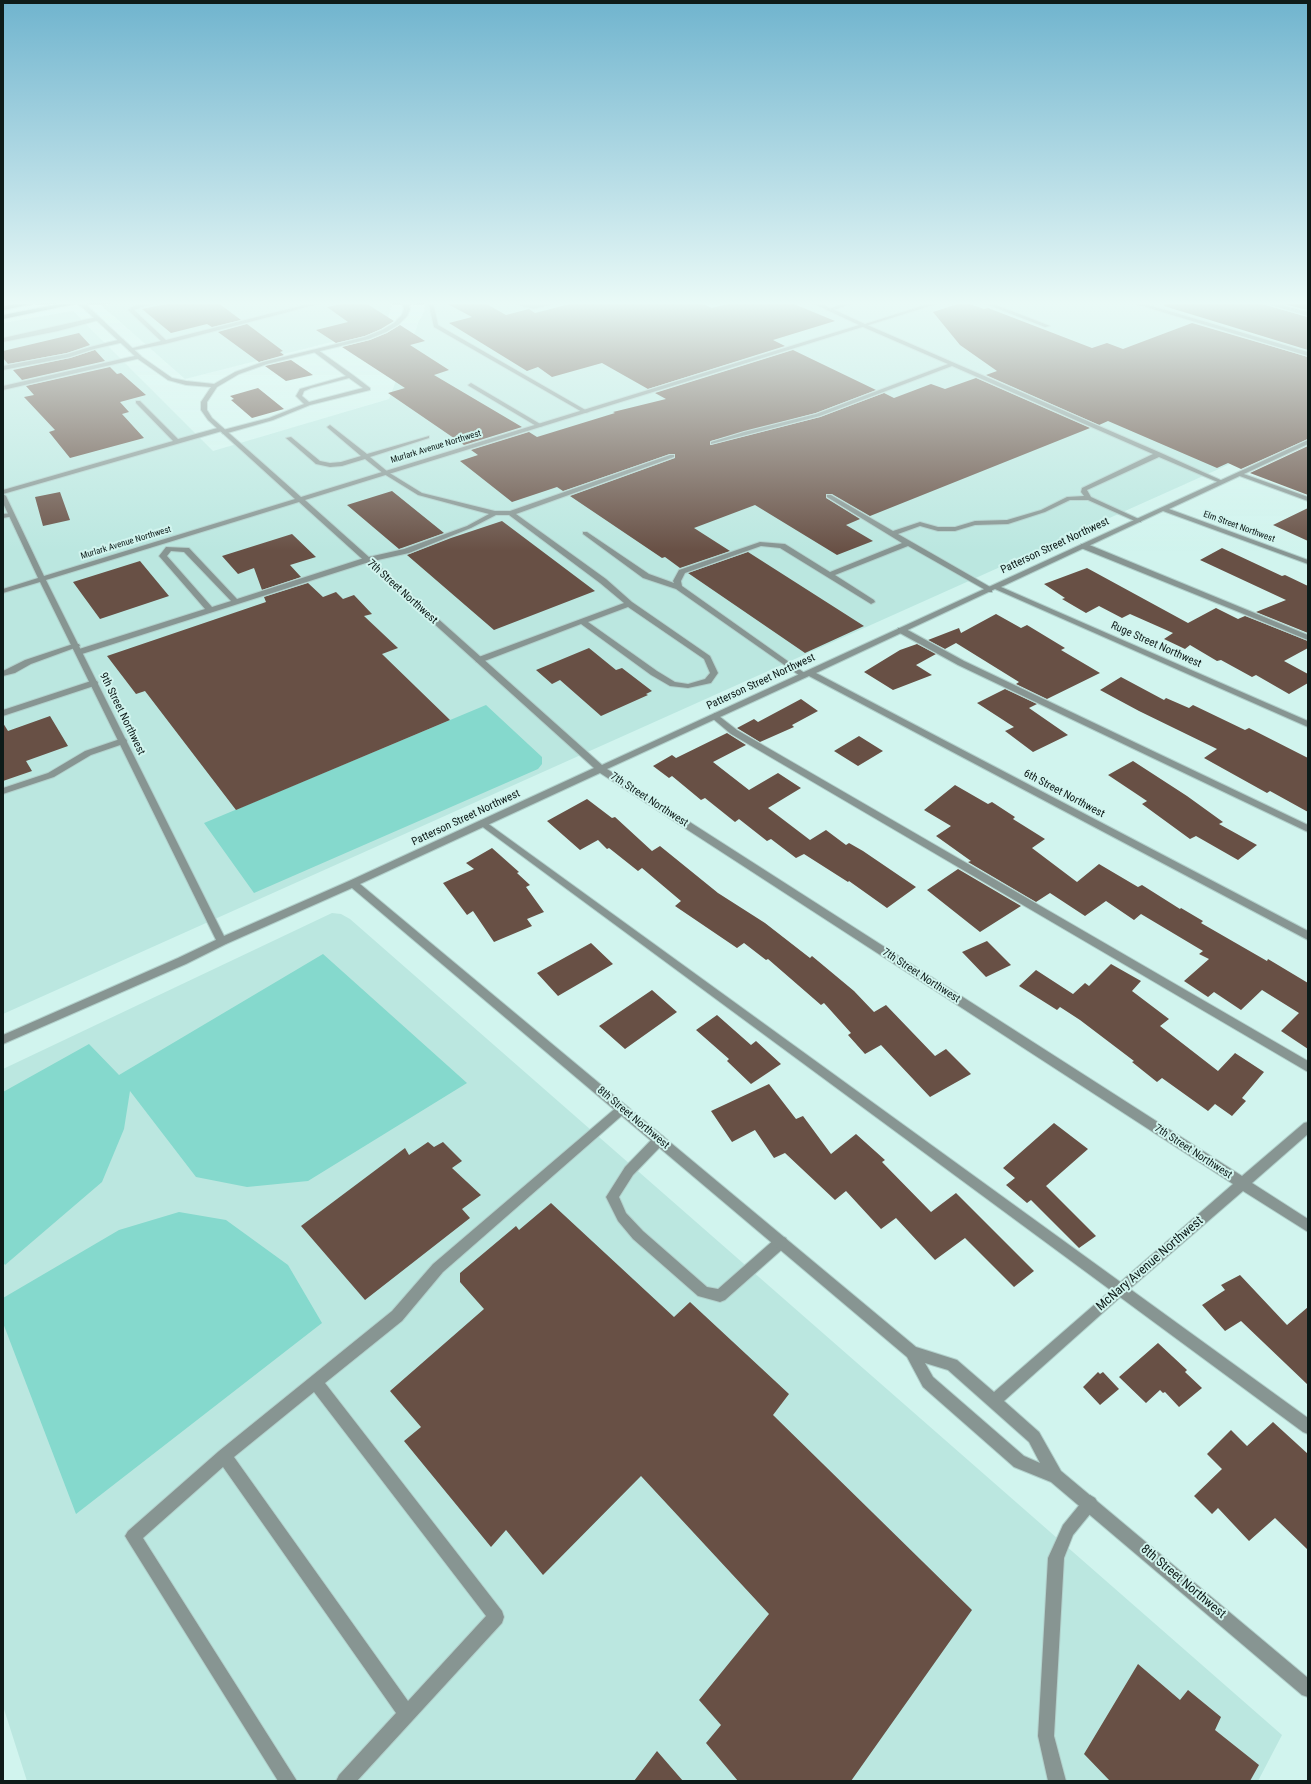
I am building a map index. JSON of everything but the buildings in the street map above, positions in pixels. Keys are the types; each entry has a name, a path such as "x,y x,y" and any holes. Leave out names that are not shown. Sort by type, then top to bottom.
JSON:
{"street":[{"path":"3,388 19,384"},
{"path":"198,384 215,386 218,384"},
{"path":"308,404 299,396 300,392 309,387 319,384"},
{"path":"3,492 177,442 271,419 308,404 368,389 362,384"},
{"path":"536,384 586,412"},
{"name":"Murlark Avenue Northwest","path":"3,591 676,384"},
{"path":"713,443 818,415 899,384"},
{"path":"999,384 1222,482"},
{"path":"471,385 540,426"},
{"name":"7th Street Northwest","path":"215,386 208,394 204,402 204,410 210,419 222,431 601,769 1308,1226"},
{"path":"138,402 177,442"},
{"path":"330,427 386,473 420,494 495,513 511,513 672,456"},
{"path":"289,438 318,463 330,465 342,464 427,438"},
{"name":"Patterson Street Northwest","path":"3,1040 182,961 222,941 483,824 1308,443"},
{"path":"1089,498 1084,492 1084,489 1159,454"},
{"path":"1239,474 1308,499"},
{"name":"9th Street Northwest","path":"3,496 7,515 42,579 222,941"},
{"name":"Ruge Street Northwest","path":"830,496 908,544 992,588 1308,724"},
{"path":"892,534 920,524 938,528 954,529 975,523 1008,522 1043,512 1070,498 1089,498 1139,521"},
{"name":"Elm Street Northwest","path":"1163,509 1308,562"},
{"path":"3,674 28,662 210,610 367,560 406,551 468,527 495,513"},
{"path":"511,513 603,581 629,604 706,658 714,673 708,682 688,686 673,684 654,674 583,622"},
{"name":"6th Street Northwest","path":"585,533 646,576 679,586 806,674 1308,936"},
{"path":"164,541 169,549"},
{"path":"679,586 677,581 682,572 760,544 782,546 871,602"},
{"path":"829,575 908,544"},
{"path":"1084,546 1308,638"},
{"path":"169,549 186,550 236,602"},
{"path":"169,549 163,556 210,610"},
{"path":"479,660 629,604"},
{"path":"901,630 961,663 1308,830"},
{"path":"3,713 94,683"},
{"path":"715,716 734,732 1308,1066"},
{"path":"3,791 51,776 88,753 123,741"},
{"path":"483,824 1308,1427"},
{"name":"8th Street Northwest","path":"353,883 912,1352 928,1382 1019,1462 1056,1476 1308,1689"},
{"path":"288,1781 132,1536 224,1456 397,1316 438,1268 622,1109"},
{"name":"McNary Avenue Northwest","path":"993,1402 1120,1289 1308,1127"},
{"path":"659,1140 629,1172 612,1197 622,1217 638,1235 703,1292 720,1296 781,1242"},
{"name":"8th Street Northwest","path":"912,1352 952,1365 1034,1437 1056,1476"},
{"path":"316,1381 496,1617 345,1781"},
{"path":"224,1456 407,1714"},
{"path":"1057,1781 1046,1736 1056,1558 1068,1530 1090,1504"}],"shaded area":[{"path":"3,384 146,384 213,451 389,399 395,384 1308,384 1308,429 3,1014"},
{"path":"332,913 341,914 350,919 1282,1735 1258,1781 27,1781 3,1706 3,1069"}],"green space":[{"path":"486,705 542,757 542,764 538,769 254,893 204,823"},
{"path":"323,954 467,1083 308,1181 247,1187 196,1177 130,1091 124,1129 102,1182 5,1265 3,1262 3,1092 89,1044 119,1075"},
{"path":"179,1212 226,1220 288,1265 322,1323 76,1514 3,1323 3,1298 119,1230"}]}
